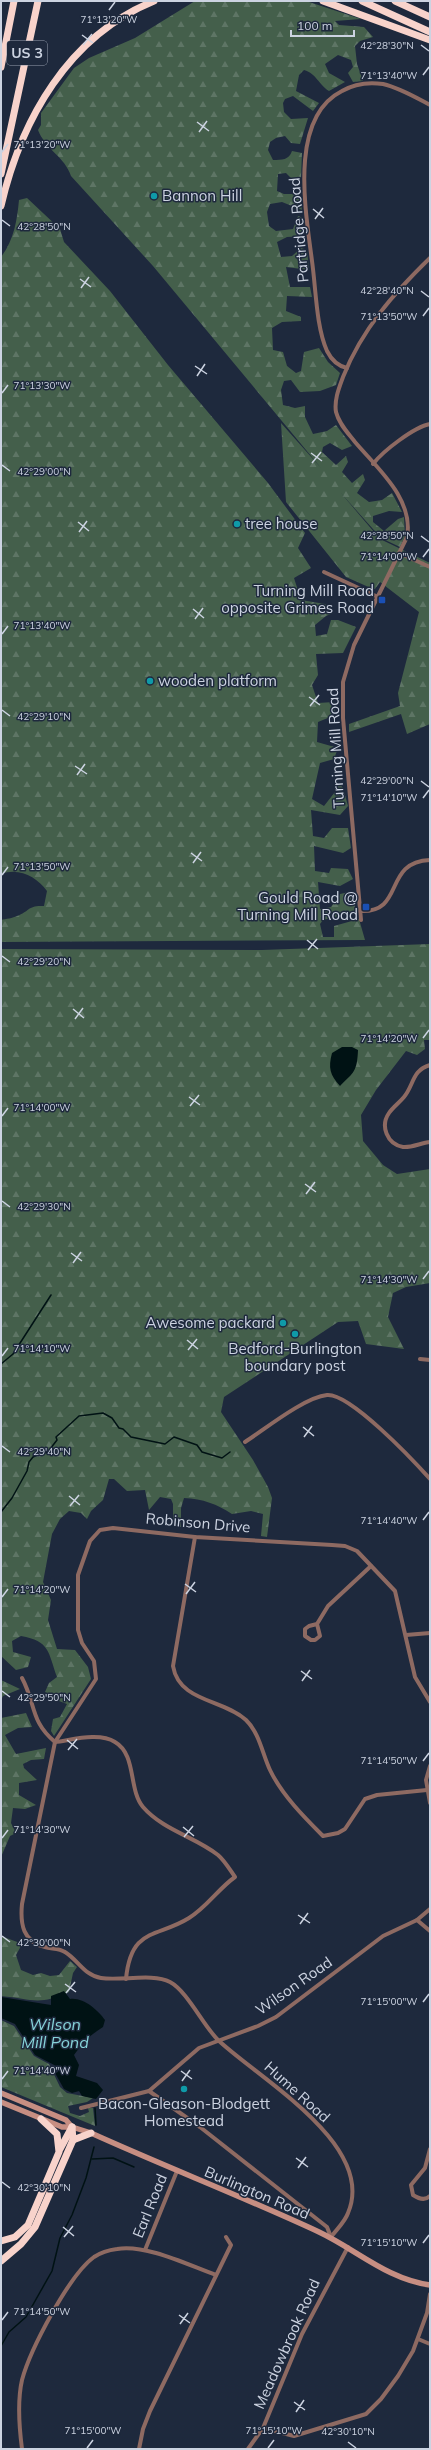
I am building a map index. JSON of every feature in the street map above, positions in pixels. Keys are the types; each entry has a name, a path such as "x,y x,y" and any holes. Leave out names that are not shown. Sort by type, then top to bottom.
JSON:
{"highway":[{"path":"1,67 14,1"},
{"name":"US 3","path":"1,174 38,1"},
{"path":"1,206 12,166 22,140 35,112 56,79 76,55 104,29 130,12 154,1"},
{"path":"323,1 430,40"},
{"path":"362,1 430,32"},
{"path":"395,1 430,17"},
{"path":"41,2119 57,2134 59,2152"},
{"path":"1,2261 21,2244 35,2227 73,2140 72,2126"},
{"path":"1,2241 15,2237 28,2225 59,2152 72,2126"},
{"path":"73,2140 90,2134"}],"main road":[{"name":"Burlington Road","path":"1,2093 66,2120 72,2126 90,2134 330,2238 348,2247 393,2275 430,2285"},
{"name":"Burlington Road","path":"1,2102 62,2127 72,2126"}],"street":[{"name":"Partridge Road","path":"347,368 330,357 321,329 306,202 307,148 310,128 319,110 327,101 340,91 358,84 384,84 430,105"},
{"name":"Turning Mill Road","path":"361,920 343,689 351,654 399,553 408,529 406,511 402,500 346,432 336,412 337,396 347,368 362,338 383,307 430,258"},
{"path":"373,464 386,450 423,426 430,424"},
{"path":"399,553 430,567"},
{"path":"324,572 378,596"},
{"path":"360,911 380,907 388,900 402,870 412,863 430,860"},
{"path":"430,1065 420,1069 413,1076 405,1095 389,1112 385,1127 386,1135 391,1141 403,1147 430,1142"},
{"path":"420,1359 430,1360"},
{"path":"245,1442 313,1399 335,1395 344,1398 375,1424 429,1476"},
{"name":"Robinson Drive","path":"55,1742 96,1679 94,1661 82,1643 78,1630 78,1575 90,1541 100,1530 113,1528 195,1537 345,1546 357,1551 397,1595 415,1677 430,1702"},
{"path":"195,1537 173,1666 177,1679 182,1685 191,1693 232,1710 246,1721 257,1737 270,1770 277,1782 295,1806 323,1836 338,1833 345,1829 365,1799 372,1796 427,1790"},
{"path":"317,1624 320,1636 315,1640 311,1640 305,1636 305,1630 309,1626 317,1624 328,1606 371,1566"},
{"path":"406,1635 430,1633"},
{"path":"22,1678 30,1694 37,1722 55,1742 99,1738 110,1739 120,1745 127,1755 134,1788 143,1807 156,1820 217,1855 235,1877 189,1918 145,1938 128,1962 126,1979"},
{"name":"Hume Road","path":"55,1742 22,1904 21,1924 25,1934 32,1942 64,1952 93,1976 126,1979 161,1979 170,1982 179,1989 218,2040 301,2108 328,2136 340,2154 351,2177 352,2197 348,2213 330,2238"},
{"path":"430,1766 427,1790 430,1803"},
{"path":"430,1909 417,1920 430,1931"},
{"name":"Wilson Road","path":"149,2091 199,2048 258,2026 276,2017 377,1940 417,1920"},
{"path":"81,2108 149,2091 200,2127 322,2222 327,2227 330,2238"},
{"path":"430,2149 425,2168 411,2185 411,2191 418,2198 422,2199 430,2196"},
{"path":"425,2168 430,2170"},
{"name":"Earl Road","path":"144,2250 177,2172"},
{"path":"139,2449 143,2429 150,2411 231,2245 226,2237"},
{"name":"Meadowbrook Road","path":"248,2449 263,2428 302,2334 348,2247"},
{"path":"22,2449 19,2428 22,2379 41,2335 67,2289 83,2267 94,2257 118,2249 144,2250 216,2275"},
{"path":"263,2428 294,2436 366,2414 381,2399 398,2376 418,2339 427,2313 430,2294"},
{"path":"418,2339 430,2344"}],"green space":[{"path":"195,1 306,1 361,19 335,21 339,25 364,27 373,37 360,41 355,46 357,64 363,81 353,82 348,73 353,67 351,60 338,55 325,64 329,73 345,82 329,91 312,74 304,70 299,75 296,91 319,103 313,111 293,96 285,99 283,103 284,112 291,119 308,118 300,144 291,143 285,136 276,138 270,142 268,150 273,160 282,160 287,158 292,151 302,153 301,178 291,178 286,173 278,174 277,191 284,194 300,194 302,210 282,202 270,204 267,212 269,226 276,231 293,229 298,216 303,218 303,236 287,237 277,242 281,257 292,256 301,248 307,250 309,270 286,267 290,287 310,287 312,297 287,296 286,311 301,317 301,321 282,322 272,328 273,350 283,352 287,366 296,373 301,371 304,352 319,348 328,362 340,373 336,385 320,391 300,392 291,380 284,381 281,390 283,405 295,408 305,406 305,417 313,434 327,431 336,425 352,446 342,450 330,443 323,447 322,452 336,465 346,456 348,462 342,472 352,483 363,474 365,480 357,493 369,502 382,500 392,493 402,512 389,511 373,516 373,522 384,531 398,519 404,517 405,536 400,547 381,538 340,492 380,539 430,563 430,724 407,734 401,714 349,732 349,724 400,706 398,693 419,612 380,582 375,589 373,589 346,577 286,502 281,423 321,468 153,266 71,176 68,169 41,137 38,130 41,125 41,113 74,68 89,58 135,38"},
{"path":"27,198 60,229 64,242 110,291 168,365 268,483 305,533 298,548 311,568 294,578 301,600 325,604 333,613 326,616 315,625 316,636 327,634 331,620 338,620 356,627 343,653 316,654 318,675 312,685 318,703 334,702 335,715 318,722 317,742 338,748 334,759 320,763 312,799 324,806 335,792 337,781 343,788 348,806 340,815 311,810 313,836 324,838 332,828 348,828 351,848 343,853 314,846 315,871 329,873 331,868 348,869 353,879 340,886 318,882 320,909 331,907 340,894 354,891 355,912 323,920 320,924 323,937 334,937 334,926 359,919 365,940 1,942 1,920 15,917 35,906 44,906 47,891 38,881 27,875 14,872 1,874 1,257 12,237 19,200"},
{"path":"430,944 430,1040 424,1040 425,1049 417,1055 406,1051 376,1090 361,1115 363,1141 383,1165 397,1174 430,1169 430,1283 406,1287 393,1293 388,1317 404,1349 366,1344 358,1321 338,1322 224,1397 221,1412 253,1460 268,1487 272,1498 267,1537 261,1536 263,1514 251,1511 232,1514 221,1507 210,1503 184,1498 181,1508 181,1527 173,1526 173,1504 171,1499 160,1497 149,1510 145,1490 127,1491 114,1479 109,1479 103,1500 91,1511 87,1519 81,1513 69,1511 60,1519 52,1534 43,1582 51,1600 48,1620 57,1649 75,1650 88,1667 91,1679 54,1736 51,1731 53,1719 60,1717 67,1704 45,1692 49,1683 57,1677 46,1649 38,1641 21,1636 12,1641 13,1652 31,1657 28,1667 16,1670 1,1656 1,949 262,950"},
{"path":"1,1680 20,1689 3,1696 1,1700"},
{"path":"26,1713 32,1727 18,1728 5,1735 16,1754 46,1748 44,1759 31,1760 23,1764 24,1768 37,1780 19,1783 19,1795 36,1805 25,1809 13,1808 11,1823 16,1833 10,1836 1,1857 1,1718"},
{"path":"1,1936 20,1943 21,1946 16,1955 21,1970 33,1975 41,1973 50,1976 59,1975 70,1961 77,1967 73,1973 69,1992 50,1999 42,2000 28,2000 1,1996"},
{"path":"1,2020 14,2026 34,2056 49,2064 60,2087 67,2093 93,2098 87,2102 68,2106 70,2113 80,2116 89,2112 88,2108 93,2108 95,2126 1,2087"}],"water":[{"path":"342,1047 352,1047 358,1050 357,1063 354,1071 340,1086 332,1075 330,1063 332,1053"},
{"name":"Wilson Mill Pond","path":"64,1991 70,1999 80,2000 90,2005 105,2020 103,2027 87,2039 74,2055 79,2065 76,2076 97,2083 103,2090 96,2099 82,2096 79,2091 72,2093 64,2089 55,2073 58,2072 58,2067 35,2055 15,2024 1,2018 1,1997 51,2005 51,1996"}],"waterway":[{"path":"1,1364 13,1354 51,1295"},
{"path":"1,1512 12,1498 27,1471 29,1462 33,1457 44,1452 47,1453 57,1440 56,1437 79,1416 103,1413 112,1418 119,1428 123,1429 131,1437 165,1444 174,1437 197,1445 202,1452 222,1458 230,1452"},
{"path":"95,2108 96,2125"},
{"path":"1,2346 9,2332 26,2317 52,2271 60,2238 72,2215 86,2178 94,2147"},
{"path":"92,2159 113,2158 134,2167"}],"place":[{"name":"Bannon Hill","path":"154,196"},
{"name":"tree house","path":"237,524"},
{"name":"Turning Mill Road opposite Grimes Road","path":"382,600"},
{"name":"wooden platform","path":"150,681"},
{"name":"Gould Road @ Turning Mill Road","path":"366,907"},
{"name":"Awesome packard","path":"283,1323"},
{"name":"Bedford-Burlington boundary post","path":"295,1334"},
{"name":"Bacon-Gleason-Blodgett Homestead","path":"184,2089"}]}
